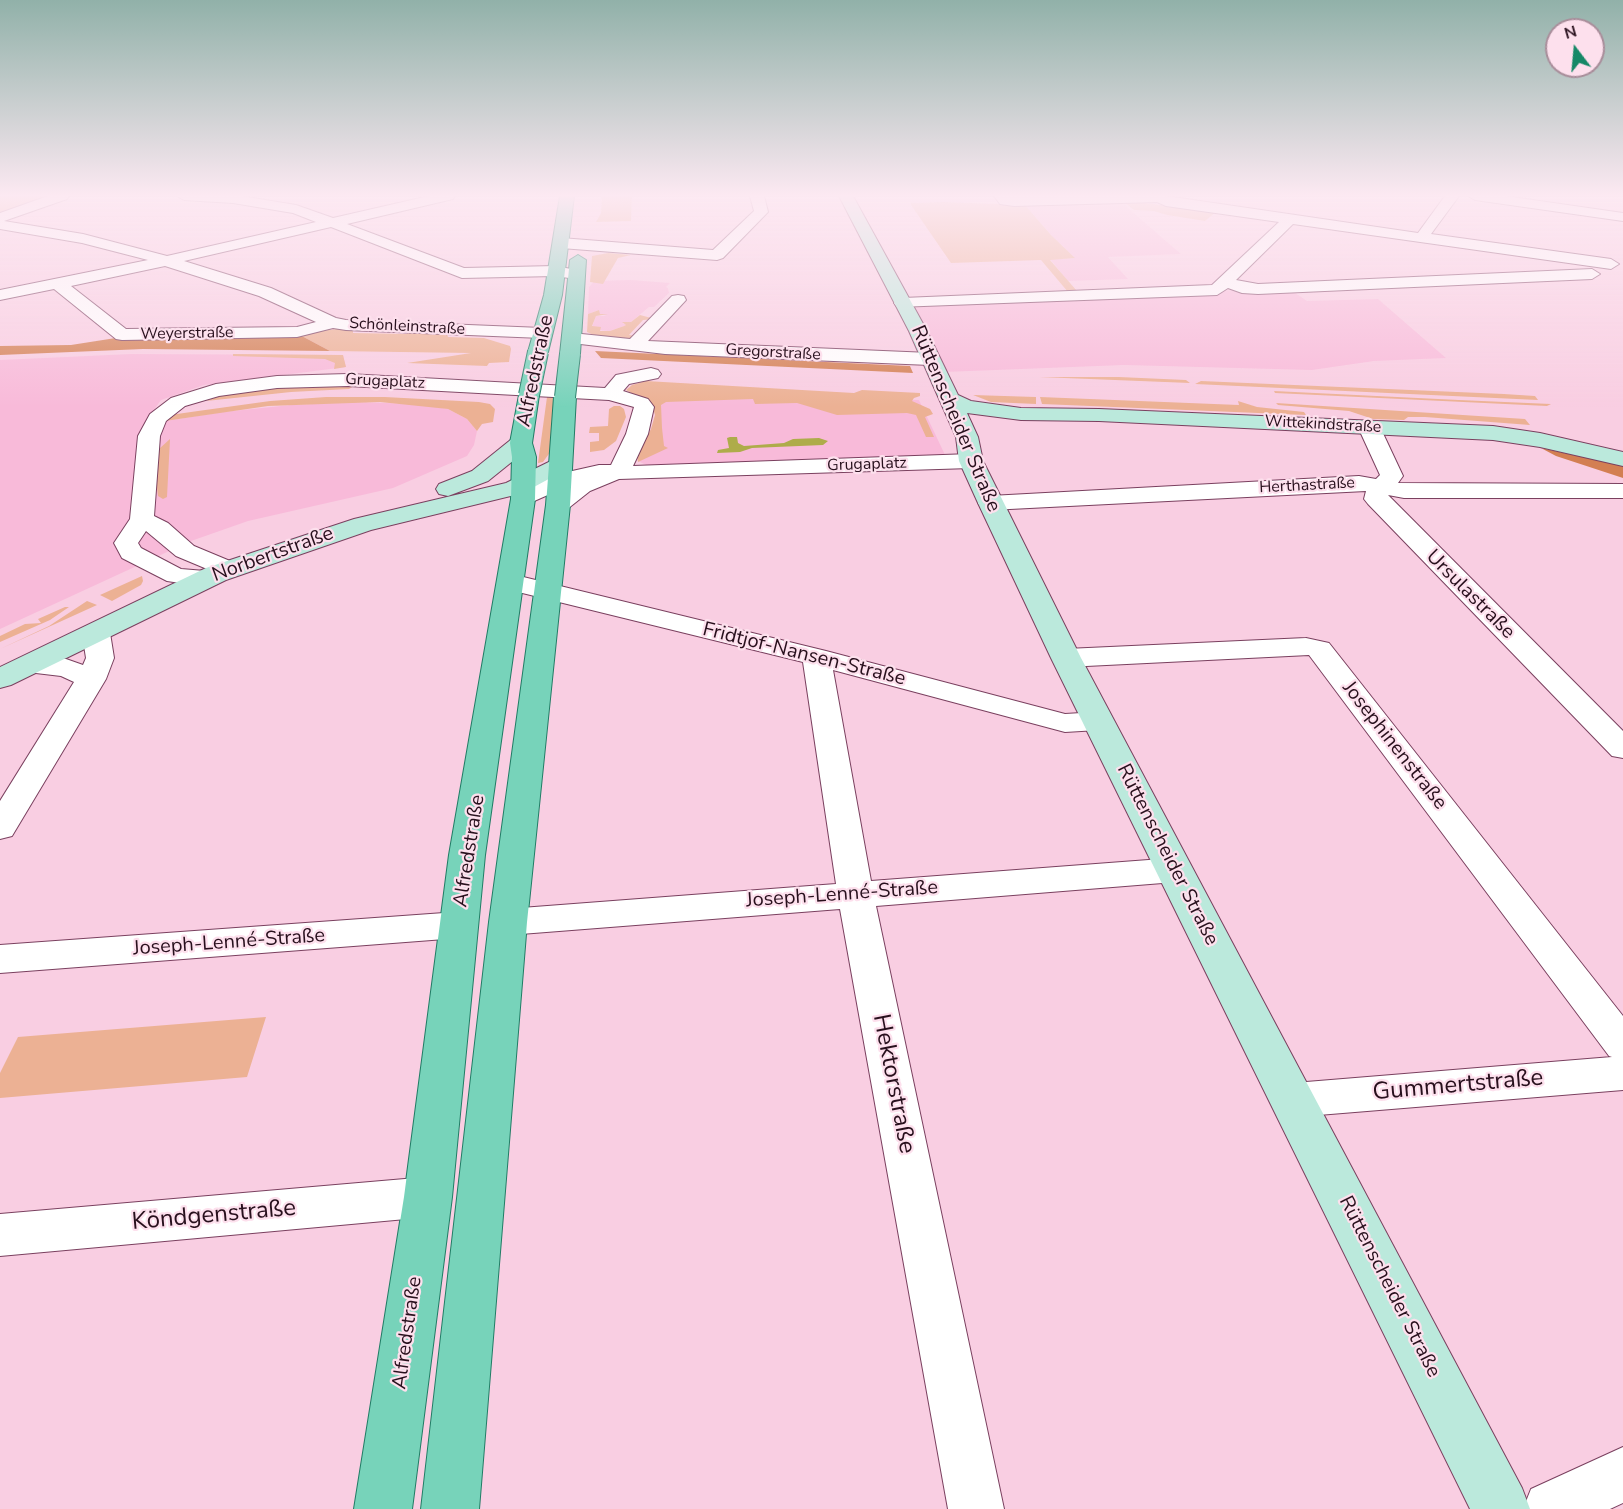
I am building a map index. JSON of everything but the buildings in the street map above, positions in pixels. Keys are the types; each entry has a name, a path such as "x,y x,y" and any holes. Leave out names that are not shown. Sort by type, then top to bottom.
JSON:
{"main road":[{"name":"Alfredstraße","path":"548,484 524,457 521,443 540,343 553,295 556,266"},
{"name":"Alfredstraße","path":"383,1509 428,1197 458,925 529,587 565,397 577,266"},
{"name":"Alfredstraße","path":"450,1509 508,922 529,587"}],"street":[{"path":"0,295 143,266"},
{"name":"Schönleinstraße","path":"185,266 265,292 331,322 540,343"},
{"path":"444,266 471,274 555,271 576,274"},
{"name":"Rüttenscheider Straße","path":"884,266 949,398 990,503 1066,658 1294,1100 1501,1509"},
{"path":"1222,286 1242,266"},
{"path":"903,303 1222,286 1258,289 1583,276 1601,273 1608,266"},
{"name":"Weyerstraße","path":"59,285 123,335 297,332 331,322"},
{"path":"624,345 678,300"},
{"name":"Gregorstraße","path":"571,346 624,345 932,364"},
{"path":"610,394 623,379 651,374"},
{"name":"Grugaplatz","path":"141,519 149,435 157,418 164,411 186,399 216,390 307,380 397,382 610,394 627,397 644,407 637,434 619,471 582,486 548,484"},
{"name":"Wittekindstraße","path":"949,398 964,406 986,411 1021,414 1099,415 1512,435 1623,459"},
{"name":"Wittekindstraße","path":"967,445 992,418 1021,414"},
{"name":"Ursulastraße","path":"1369,427 1392,476 1376,493 1376,499 1623,749"},
{"name":"Norbertstraße","path":"0,680 96,633 211,571 254,542 303,526 456,487 494,467 521,443"},
{"name":"Grugaplatz","path":"548,484 619,471 651,473 967,445"},
{"path":"548,484 619,458 628,450"},
{"path":"548,484 574,455 611,456 628,450"},
{"name":"Herthastraße","path":"990,503 1359,483 1414,491 1623,491"},
{"name":"Norbertstraße","path":"0,659 176,576 211,571 416,511 480,509 548,484"},
{"path":"176,576 131,553 126,543 141,519 159,528 211,571"},
{"name":"Fridtjof-Nansen-Straße","path":"529,587 816,657 1065,723 1098,721"},
{"path":"0,828 91,679 100,658 96,633"},
{"name":"Josephinenstraße","path":"1066,658 1306,646 1319,649 1623,1045"},
{"name":"Hektorstraße","path":"816,657 856,895 976,1509"},
{"path":"29,665 66,668 91,679"},
{"name":"Joseph-Lenné-Straße","path":"508,922 1175,870"},
{"name":"Joseph-Lenné-Straße","path":"0,959 458,925"},
{"name":"Gummertstraße","path":"1294,1100 1623,1073"},
{"name":"Köndgenstraße","path":"0,1235 428,1197"},
{"path":"1551,1509 1623,1474"}],"shaded area":[{"path":"591,266 613,266 603,284 590,282"},
{"path":"1046,266 1056,266 1077,291 1068,292"},
{"path":"1056,266 1117,266 1128,279 1068,281"},
{"path":"631,280 670,283 666,287 669,293 654,307 649,307 631,322 623,323 627,325 610,331 592,327 596,316 607,316 599,314 599,310 588,314 589,287 594,281"},
{"path":"1288,288 1307,301 1378,299 1446,358 1374,361 1312,370 1124,365 944,372 905,303"},
{"path":"599,310 600,314 608,314 596,316 592,326 601,327 600,331 610,331 624,326 626,325 622,322 631,322 640,315 655,319 643,320 629,335 636,336 632,339 596,336 587,332 588,314"},
{"path":"344,328 353,330 353,333 407,334 408,331 447,333 448,337 484,338 510,346 509,362 489,363 487,366 407,363 471,353 330,351 298,334"},
{"path":"298,334 330,351 143,349 0,355 0,346 71,345 122,337"},
{"path":"595,351 910,366 913,373 601,358"},
{"path":"131,354 343,355 346,367 204,385 161,400 145,422 291,405 356,402 419,404 448,409 467,419 477,431 474,445 467,456 393,488 248,521 191,541 0,629 0,360"},
{"path":"233,354 343,355 346,367 334,369 335,363 325,359 233,356"},
{"path":"1039,377 1119,377 1186,380 1190,383"},
{"path":"646,381 854,393 862,390 920,393 920,396 912,401 930,409 933,414 925,417 934,437 926,437 916,415 907,413 837,415 797,403 755,404 753,399 666,402 661,405 662,428 664,446 668,448 638,462 637,456 651,429 655,415 652,405 626,390 632,385"},
{"path":"1201,381 1504,394 1535,396 1538,400 1195,384"},
{"path":"281,386 354,386 349,389 291,392 206,401 226,394"},
{"path":"1274,391 1551,404 1547,406 1275,393"},
{"path":"754,395 919,400 946,457 648,466 638,461 659,409 653,397"},
{"path":"973,395 1036,397 1036,404 991,402"},
{"path":"326,397 385,397 479,402 490,404 495,409 493,422 482,424 477,431 467,419 448,409 380,402 268,406 165,421 170,415 270,401"},
{"path":"547,397 558,398 551,451 543,462 538,463"},
{"path":"1040,397 1239,405 1238,401 1257,407 1304,412 1306,415 1042,404"},
{"path":"1276,403 1525,419 1530,425 1425,417 1408,417 1404,420 1373,419 1349,411"},
{"path":"620,406 624,409 626,417 616,441 604,450 590,452 590,442 599,441 599,433 589,433 590,427 608,426 609,409"},
{"path":"737,437 738,443 744,446 784,443 793,439 819,438 828,441 823,445 752,448 740,452 717,453 718,450 729,448 727,438"},
{"path":"170,439 167,497 163,499 158,496 156,480 159,449"},
{"path":"1541,448 1623,466 1623,478 1556,456"},
{"path":"142,576 141,585 112,601 100,595"},
{"path":"87,601 97,605 0,649 49,626"},
{"path":"69,607 50,620 0,642 0,636 25,624 41,623 38,619"},
{"path":"266,1017 247,1077 0,1098 0,1073 18,1037"}]}
